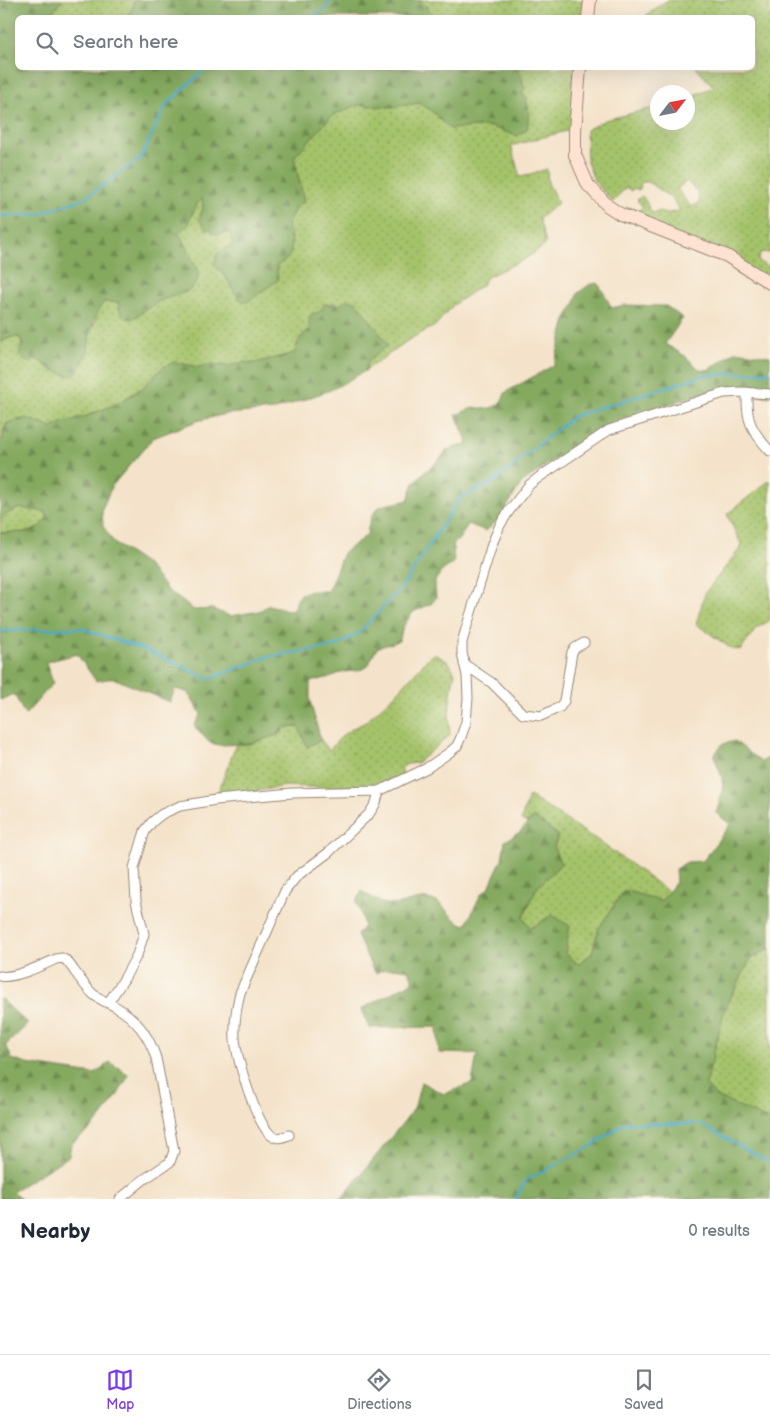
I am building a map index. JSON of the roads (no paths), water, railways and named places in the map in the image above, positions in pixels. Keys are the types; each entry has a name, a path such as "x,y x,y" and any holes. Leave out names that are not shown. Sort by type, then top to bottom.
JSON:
{"street":[{"path":"588,15 590,0"},
{"path":"580,70 575,155 588,185 608,206 620,214 727,256 770,283"},
{"path":"746,392 750,424 754,434 770,451"},
{"path":"108,1003 137,955 144,934 136,901 134,868 145,831 152,822 162,814 180,806 216,800 292,793 378,791 427,768 450,752 461,737 466,722 468,698 462,642 492,544 500,525 530,486 595,438 609,430 724,393 770,394"},
{"path":"464,664 492,683 523,714 541,716 560,707 564,701 572,652 584,643"},
{"path":"290,1135 276,1138 267,1130 245,1082 237,1052 235,1021 240,993 285,891 297,876 328,853 365,818 376,802 378,791"},
{"path":"0,976 18,974 62,958 67,961 91,992 99,999 121,1010 137,1023 152,1046 174,1152 170,1162 143,1180 120,1199"}],"waterway":[{"path":"315,15 324,10 331,0"},
{"path":"0,216 39,214 85,198 141,158 166,105 204,70"},
{"path":"0,631 80,628 146,650 209,679 267,657 336,646 359,633 402,587 460,498 492,483 574,416 705,375 770,372"},
{"path":"515,1199 526,1180 590,1147 625,1123 700,1124 770,1163"}]}
